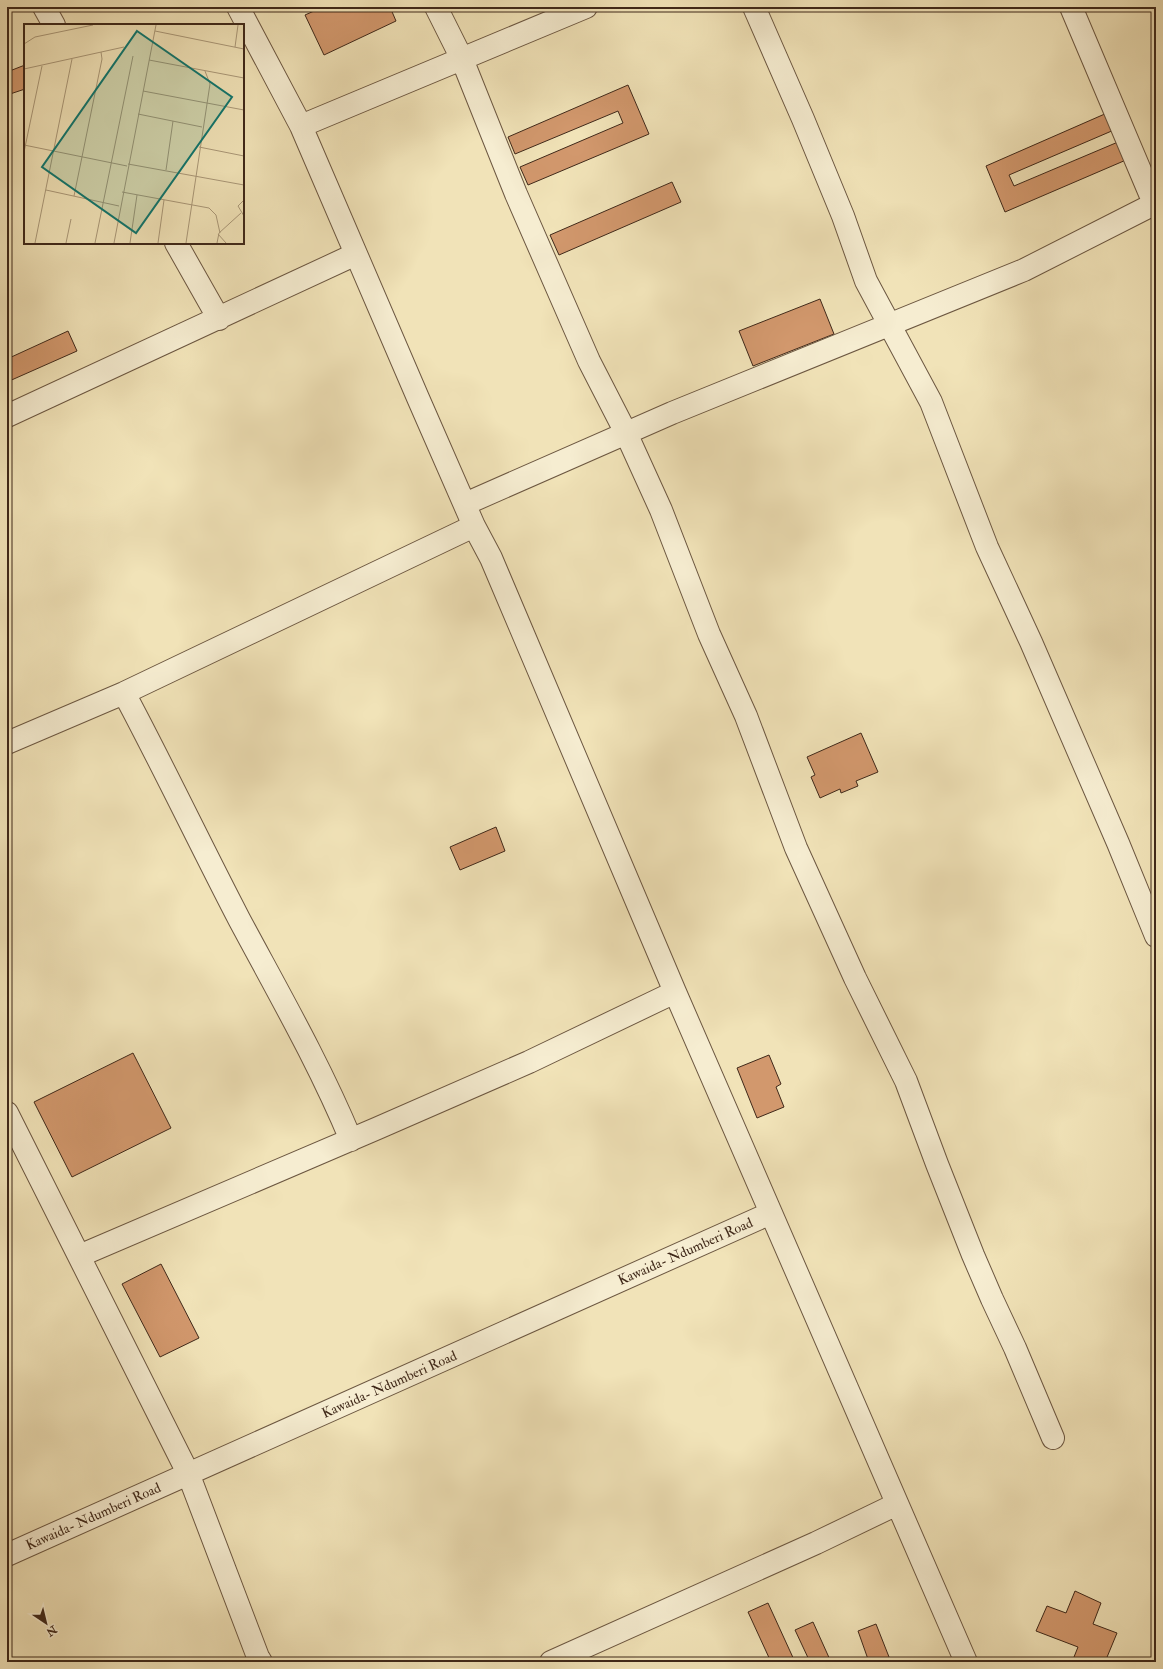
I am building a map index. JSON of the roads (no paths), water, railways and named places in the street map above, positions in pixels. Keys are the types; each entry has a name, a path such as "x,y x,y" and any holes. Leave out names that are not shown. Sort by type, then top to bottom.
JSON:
{"street":[{"path":"44,7 53,24"},
{"path":"238,7 300,126 474,526 491,558 771,1213 966,1662"},
{"path":"436,7 462,59 516,194 589,361 626,433 661,510 709,634 746,716 796,848 855,978 906,1081 937,1164 992,1299 1015,1348 1053,1438"},
{"path":"300,126 586,7"},
{"path":"754,7 803,119 843,216 866,281 931,402 987,547 1037,656 1118,843 1156,936"},
{"path":"465,504 672,413 890,326 1024,270 1155,205 1071,7"},
{"path":"177,244 219,319"},
{"path":"7,416 219,319 356,254"},
{"path":"7,743 124,693 474,526"},
{"path":"124,693 163,766 219,880 304,1037 335,1101 350,1140"},
{"path":"79,1256 528,1062 676,992"},
{"path":"7,1113 188,1474 235,1600 258,1658 261,1662"},
{"name":"Kawaida- Ndumberi Road","path":"7,1555 771,1213"},
{"path":"551,1662 816,1543 897,1504"}]}
